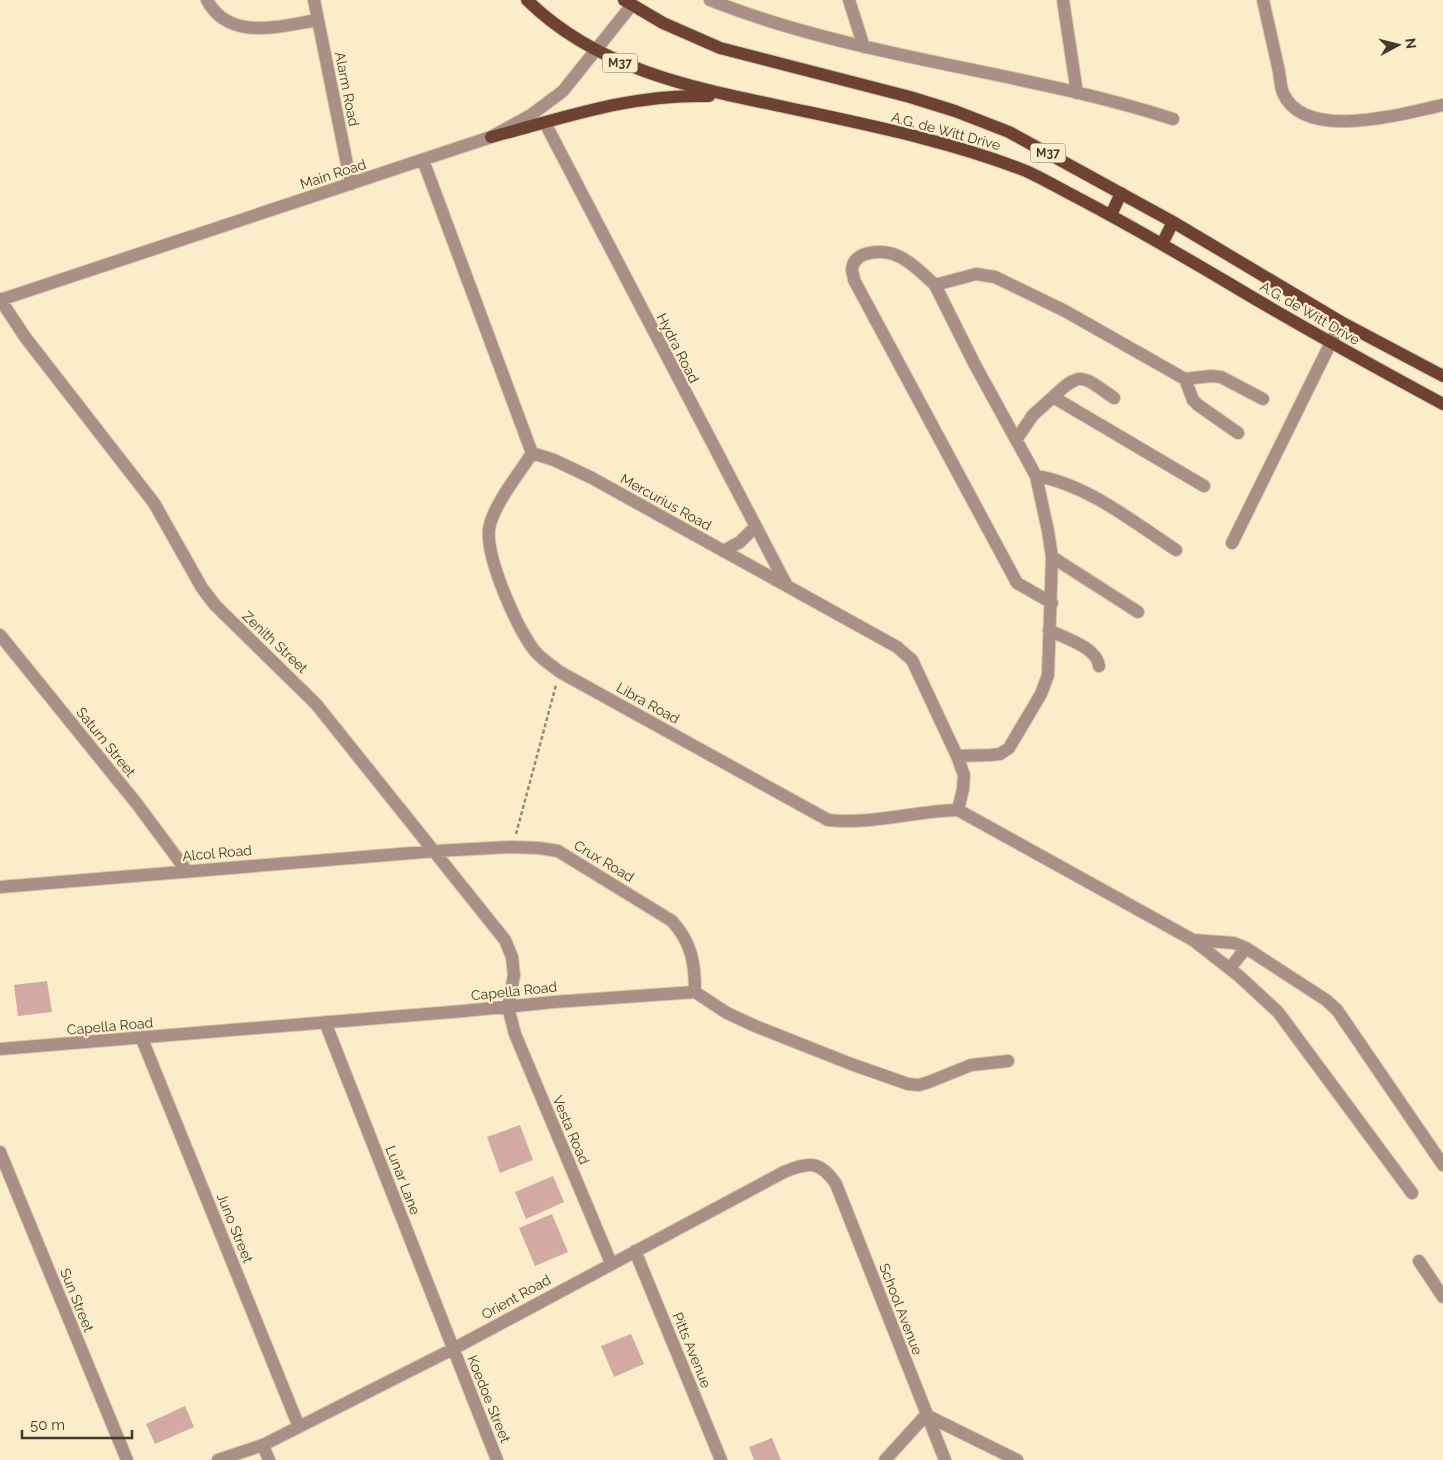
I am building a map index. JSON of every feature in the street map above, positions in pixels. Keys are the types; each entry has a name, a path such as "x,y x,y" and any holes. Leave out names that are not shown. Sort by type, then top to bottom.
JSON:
{"main road":[{"name":"A.G. de Witt Drive","path":"527,0 545,18 594,50 630,67 729,96 903,134 980,154 1029,172 1162,244 1330,344 1443,404"},
{"name":"A.G. de Witt Drive","path":"628,3 683,33 720,48 910,97 955,111 1009,132 1173,222 1342,322 1443,376"},
{"path":"491,137 587,110 635,100 665,96 729,96"},
{"path":"1111,215 1121,193"},
{"path":"1162,244 1173,222"}],"street":[{"path":"207,0 211,8 229,24 250,29 318,20"},
{"name":"Alarm Road","path":"314,0 351,184"},
{"path":"710,0 775,23 864,47 1077,93 1173,119"},
{"path":"849,0 864,47"},
{"path":"1063,0 1077,93"},
{"path":"1263,0 1284,93 1294,108 1339,123 1443,105"},
{"name":"Main Road","path":"0,300 491,137 550,102 562,91 628,3"},
{"name":"Hydra Road","path":"544,123 787,586"},
{"path":"423,160 532,453"},
{"path":"957,756 991,756 1000,754 1009,748 1041,694 1048,675 1052,603 1052,558 1048,531 1036,476 935,285 898,256 885,252 870,252 857,259 852,268 854,280 1017,583 1052,603"},
{"path":"935,285 976,274 995,277 1064,311 1185,380 1211,376 1221,377 1262,399"},
{"name":"Zenith Street","path":"0,300 25,337 154,502 198,581 215,605 316,704 436,851 504,940 512,957 514,976 508,1007"},
{"path":"1232,543 1342,322"},
{"path":"1016,440 1033,415 1069,382 1079,378 1087,380 1114,398"},
{"path":"1185,380 1193,400 1238,433"},
{"path":"1053,397 1204,486"},
{"name":"Mercurius Road","path":"532,453 554,460 592,478 897,647 912,660 964,774 964,789 958,810"},
{"name":"Libra Road","path":"532,453 495,511 490,528 489,548 521,628 535,651 560,672 828,820 862,822 931,811 958,810"},
{"path":"1036,476 1053,479 1078,489 1176,550"},
{"path":"723,551 740,542 755,527"},
{"path":"1052,558 1138,612"},
{"path":"1049,630 1092,652 1098,660 1099,666"},
{"name":"Saturn Street","path":"0,634 137,804 186,870"},
{"path":"958,810 1193,940 1230,968 1278,1012 1412,1193"},
{"name":"Crux Road","path":"436,851 512,847 558,851 672,921 683,932 690,946 695,966 695,992"},
{"name":"Alcol Road","path":"0,887 186,870 436,851"},
{"path":"1193,940 1234,943 1246,948 1326,1000 1337,1010 1443,1165"},
{"path":"1230,968 1246,948"},
{"path":"695,992 727,1013 755,1026 851,1064 908,1084 918,1085 929,1082 971,1065 1008,1061"},
{"name":"Capella Road","path":"0,1050 695,992"},
{"name":"Vesta Road","path":"508,1007 515,1034 531,1074 611,1263"},
{"name":"Lunar Lane","path":"325,1022 453,1349"},
{"name":"Juno Street","path":"142,1039 299,1427"},
{"name":"Sun Street","path":"0,1152 127,1460"},
{"name":"Orient Road","path":"218,1460 263,1445 453,1349 784,1172 800,1166 816,1165 828,1171"},
{"name":"School Avenue","path":"828,1171 836,1184 944,1460"},
{"name":"Pitts Avenue","path":"635,1251 721,1460"},
{"path":"1419,1261 1443,1297"},
{"name":"Koedoe Street","path":"453,1349 497,1460"},
{"path":"885,1460 926,1415 1017,1460"},
{"path":"263,1445 269,1460"}],"path":[{"path":"512,847 560,672"}],"building":[{"path":"47,981 52,1012 18,1016 14,985"},
{"path":"520,1125 533,1160 500,1173 487,1137"},
{"path":"553,1176 564,1202 526,1219 515,1192"},
{"path":"552,1214 568,1252 535,1266 519,1228"},
{"path":"631,1334 644,1364 614,1377 601,1346"},
{"path":"185,1406 194,1427 155,1444 146,1424"},
{"path":"772,1438 781,1460 754,1460 749,1447"}]}
